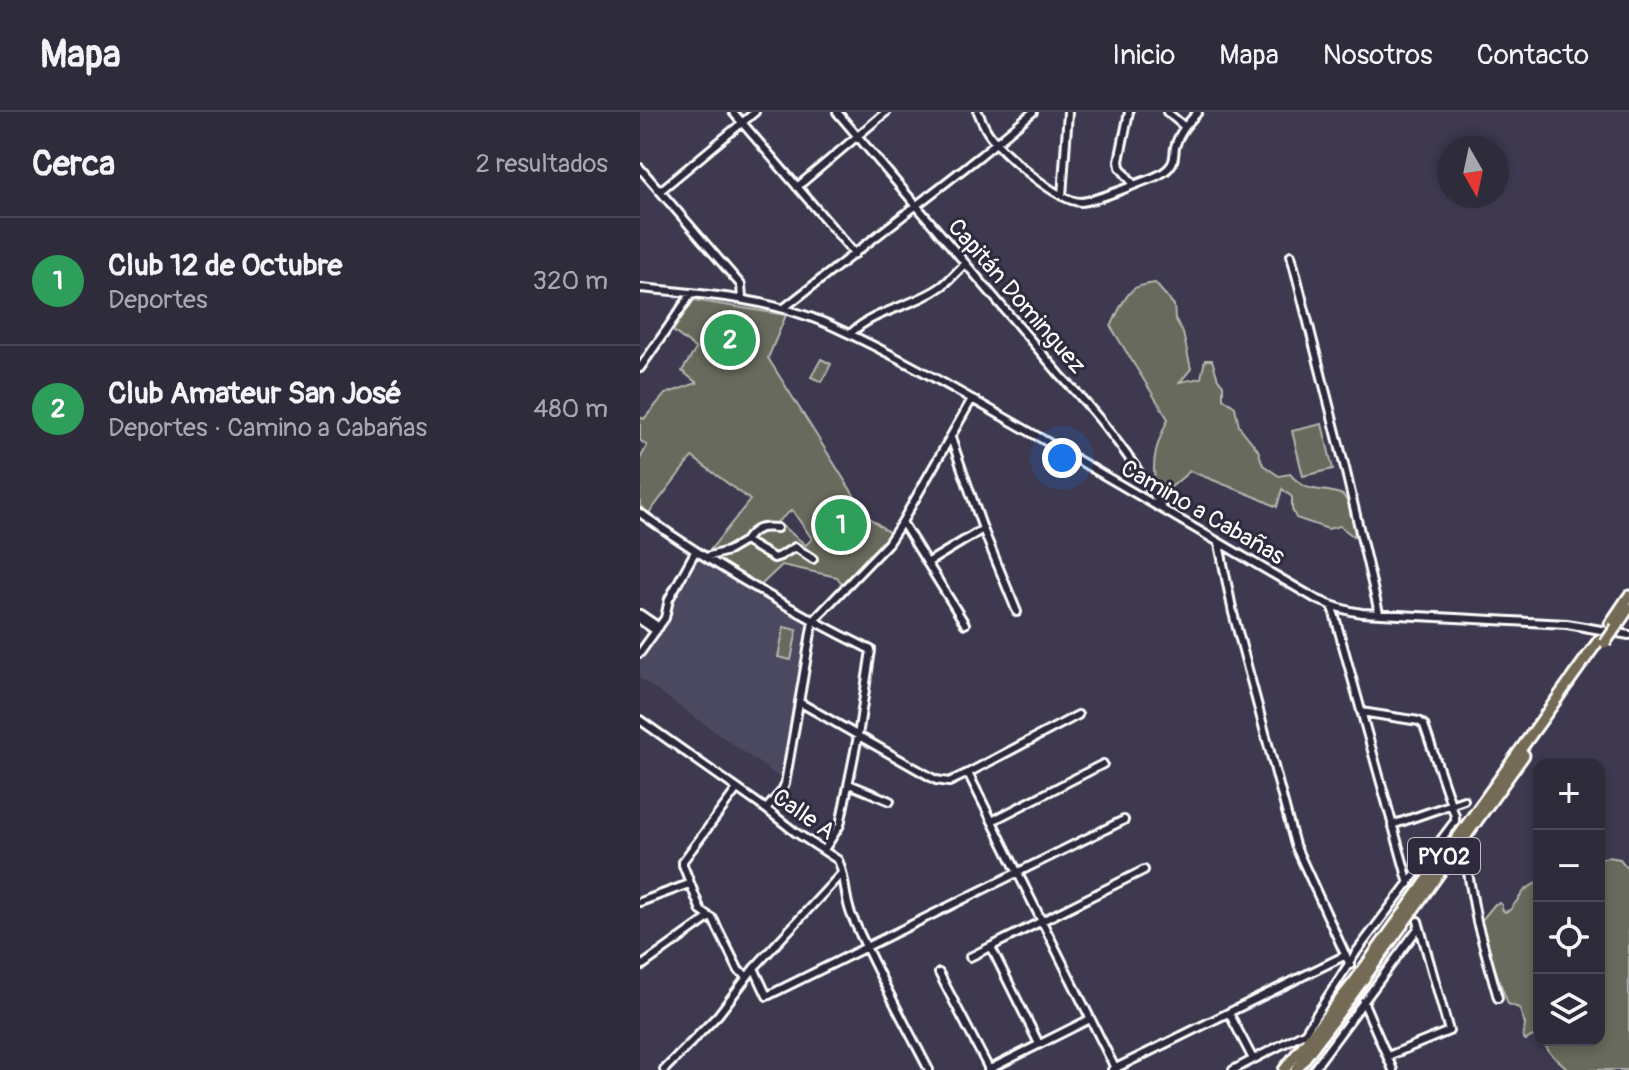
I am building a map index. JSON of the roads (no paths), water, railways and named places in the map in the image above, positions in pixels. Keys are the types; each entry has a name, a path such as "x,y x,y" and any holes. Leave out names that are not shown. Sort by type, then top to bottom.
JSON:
{"highway":[{"name":"PY02","path":"1296,1070 1602,641 1629,596"},
{"name":"PY02","path":"1613,625 1629,608"},
{"name":"PY02","path":"1284,1070 1372,957 1602,641"}],"street":[{"path":"733,112 855,254"},
{"path":"660,191 755,112"},
{"name":"Capitán Dominguez","path":"837,112 1086,402 1163,509"},
{"path":"797,187 886,112"},
{"path":"978,112 989,134 1038,181 1062,196 1083,202 1134,185 1171,166 1181,132 1198,112"},
{"path":"784,308 1033,112"},
{"path":"1062,196 1068,112"},
{"path":"1129,112 1119,161 1134,185"},
{"path":"1167,112 1185,127"},
{"path":"640,168 741,285 742,299"},
{"path":"1291,255 1379,613"},
{"path":"850,334 866,321 942,286 965,264"},
{"name":"Camino a Cabañas","path":"640,288 742,299 784,308 850,334 972,399 1219,544 1332,606 1347,611 1567,624 1629,635"},
{"path":"640,368 695,293"},
{"path":"766,809 785,784 813,621 888,543 972,399"},
{"path":"951,438 1017,612"},
{"path":"640,513 695,552 813,621 871,650 840,825 824,850"},
{"path":"902,522 965,624"},
{"path":"706,557 728,551 745,541 752,531 765,527 777,528"},
{"path":"927,563 983,529"},
{"path":"745,541 768,557 774,558 798,547 813,559"},
{"path":"1219,544 1233,613 1295,845 1350,965"},
{"path":"640,653 665,618 669,599 695,552"},
{"path":"1332,606 1409,884"},
{"path":"640,617 657,629"},
{"path":"799,702 936,780 949,782 1078,715"},
{"path":"1304,1034 1357,951 1455,821 1424,725 1419,721 1361,712"},
{"name":"Calle A","path":"640,720 838,860 848,906 929,1070"},
{"path":"992,821 1103,764"},
{"path":"968,773 1114,1069 1346,955"},
{"path":"849,784 890,801"},
{"path":"737,789 683,861 701,911 713,919 739,971 748,976"},
{"path":"1392,825 1464,800"},
{"path":"754,968 767,996 1124,820"},
{"path":"1466,862 1477,922 1498,998"},
{"path":"970,957 1144,870"},
{"path":"664,1070 718,1015 754,968 842,873"},
{"path":"640,902 689,884"},
{"path":"640,967 710,917"},
{"path":"1313,1070 1419,924 1449,1031 1388,1056"},
{"path":"991,947 1039,1044"},
{"path":"939,973 989,1070 1090,1019"},
{"path":"1363,1001 1393,1070"},
{"path":"1229,1013 1253,1059"},
{"path":"1233,1070 1320,1025"}],"place":[{"name":"Club Amateur San José","path":"730,340"},
{"name":"Club 12 de Octubre","path":"841,525"}]}
